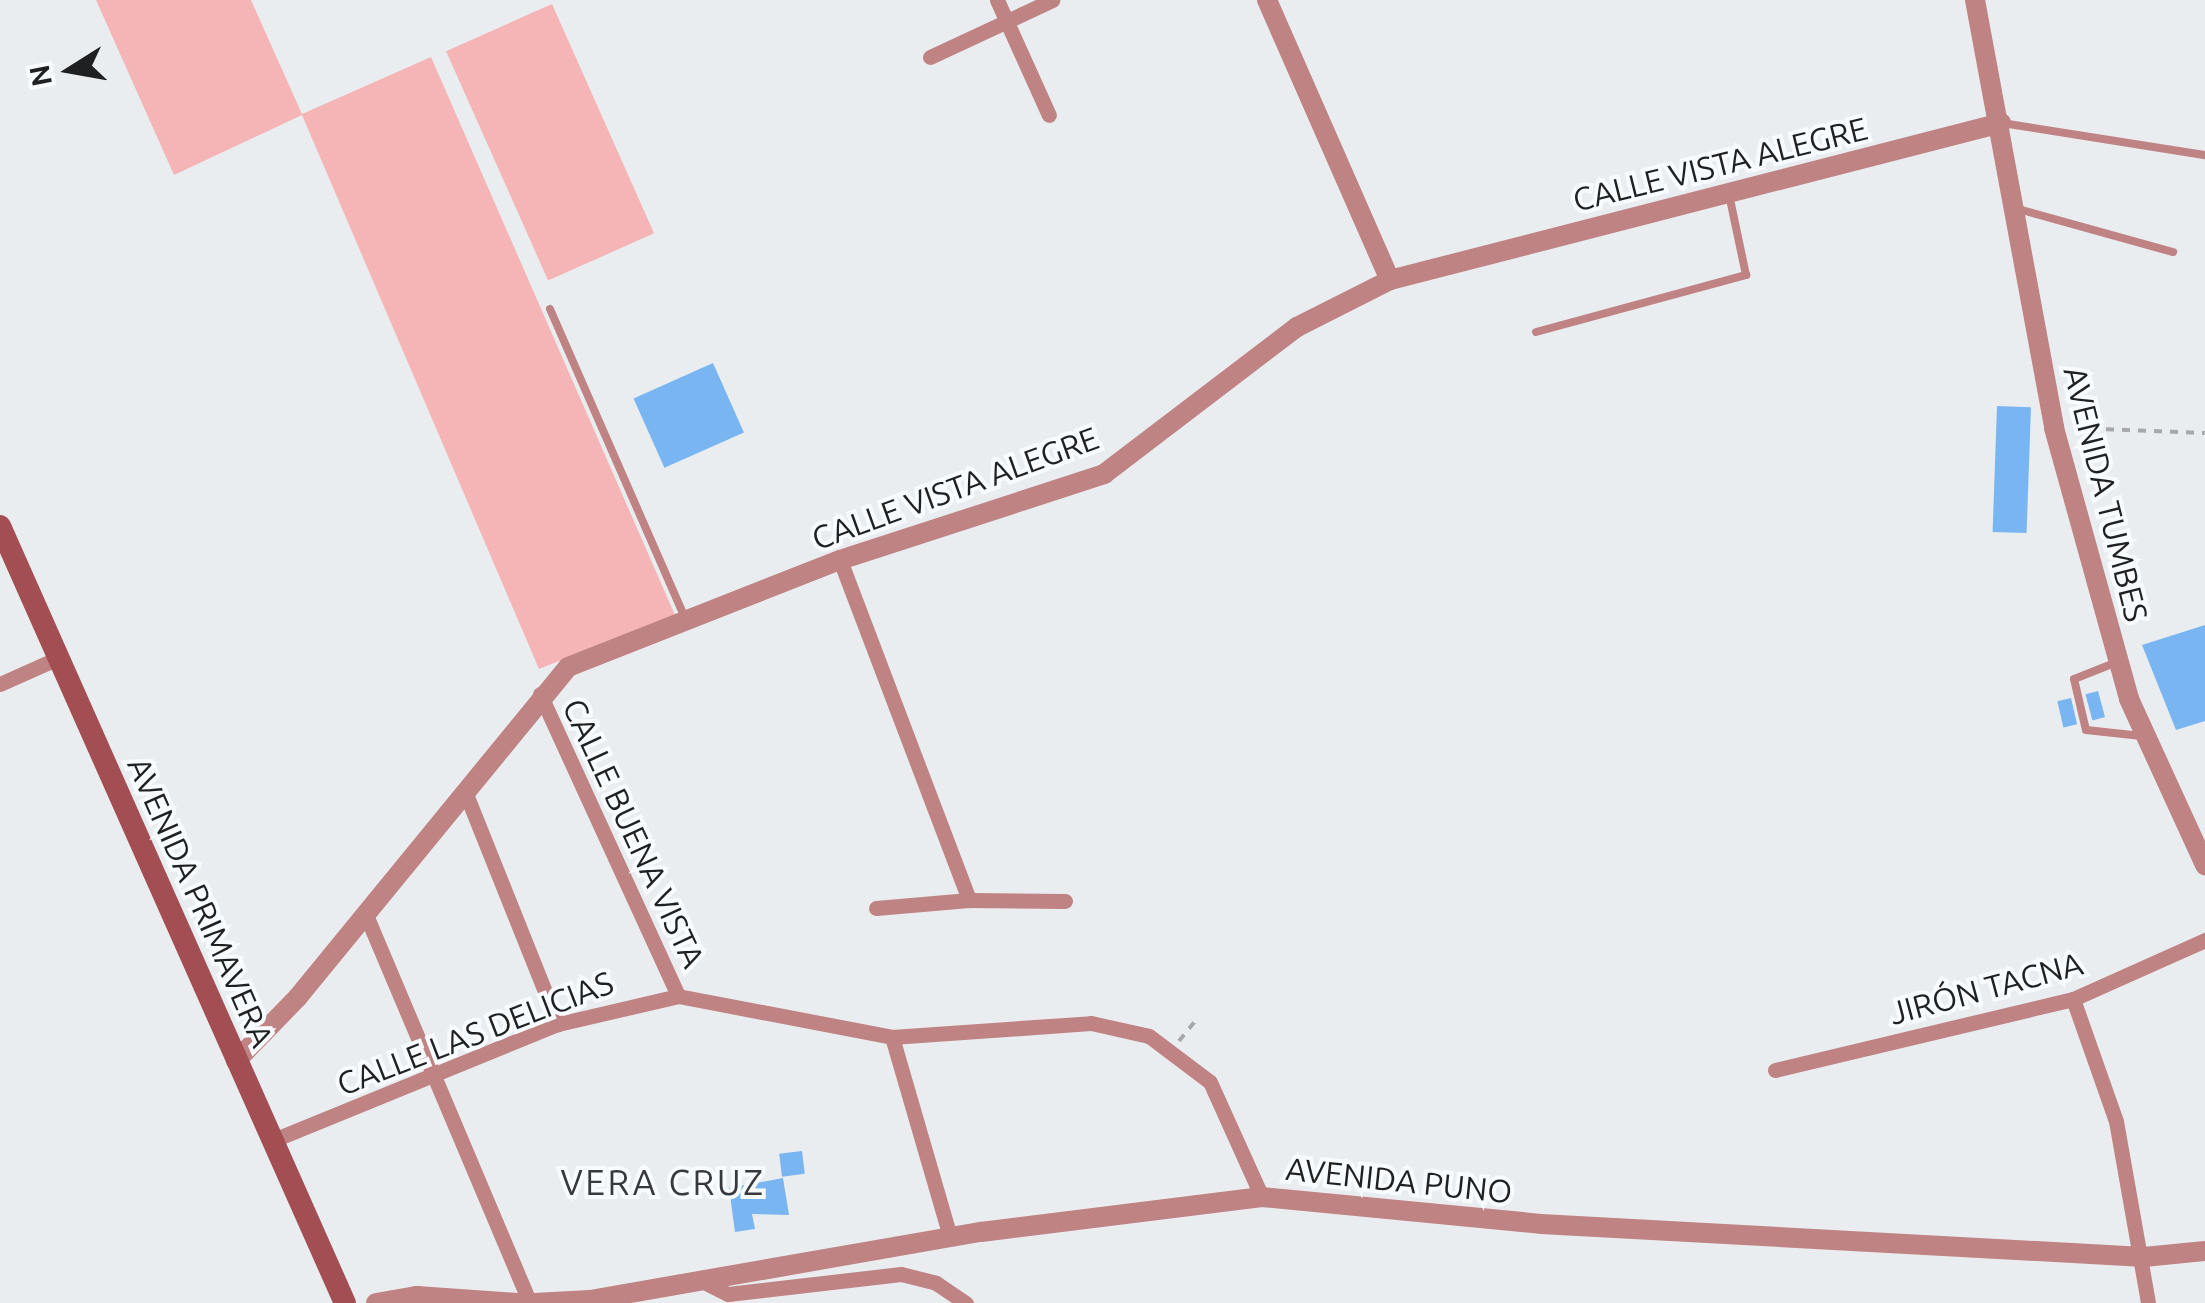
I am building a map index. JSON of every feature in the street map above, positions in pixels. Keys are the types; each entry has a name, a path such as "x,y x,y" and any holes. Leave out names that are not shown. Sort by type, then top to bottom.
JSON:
{"main road":[{"name":"AVENIDA PRIMAVERA","path":"0,526 345,1303"}],"street":[{"path":"996,0 1049,115"},
{"path":"930,56 1052,0"},
{"path":"1267,0 1390,280"},
{"name":"AVENIDA TUMBES","path":"1976,0 2054,428 2117,662 2144,736 2205,865"},
{"name":"CALLE VISTA ALEGRE","path":"236,1062 366,915 466,794 540,694 568,666 840,560 1104,474 1296,327 1390,280 2001,123"},
{"path":"840,560 970,900"},
{"path":"0,684 58,658"},
{"name":"CALLE BUENA VISTA","path":"540,694 678,996"},
{"path":"466,794 558,1024"},
{"path":"876,908 970,900 1064,901"},
{"path":"366,915 532,1303"},
{"name":"JIRÓN TACNA","path":"1775,1070 2073,1000 2205,940"},
{"name":"CALLE LAS DELICIAS","path":"271,1141 558,1024 678,996 892,1037 1091,1024 1118,1026 1173,1048"},
{"path":"2073,1000 2116,1121 2144,1257 2148,1303"},
{"path":"892,1037 950,1237"},
{"path":"1173,1048 1210,1082 1262,1197"},
{"name":"AVENIDA PUNO","path":"532,1303 700,1280 950,1237 1262,1197 1541,1224 2144,1257 2205,1251"},
{"path":"700,1280 728,1294 901,1274 936,1283 966,1303"},
{"path":"376,1303 417,1296 518,1303"}],"lane":[{"path":"2001,123 2205,155"},
{"path":"1536,332 1746,274 1729,193"},
{"path":"2015,208 2173,252"},
{"path":"550,309 686,620"},
{"path":"2117,662 2074,680 2086,730 2144,736"}],"path":[{"path":"2054,428 2205,432"},
{"path":"1173,1048 1196,1020"}],"shaded area":[{"path":"96,0 251,0 302,114 431,57 675,615 539,669 302,115 174,175"},
{"path":"552,4 654,233 548,280 446,51"}],"building":[{"path":"713,363 744,432 664,468 634,398"},
{"path":"1997,406 2031,407 2027,533 1993,532"},
{"path":"2205,625 2205,721 2176,730 2142,645"},
{"path":"2098,691 2105,717 2092,720 2085,694"},
{"path":"2071,698 2077,724 2063,727 2057,701"},
{"path":"802,1151 805,1174 782,1177 779,1154"},
{"path":"783,1178 789,1215 752,1214 755,1229 735,1232 729,1188"}],"district":[{"name":"VERA CRUZ","path":"663,1182"}]}
